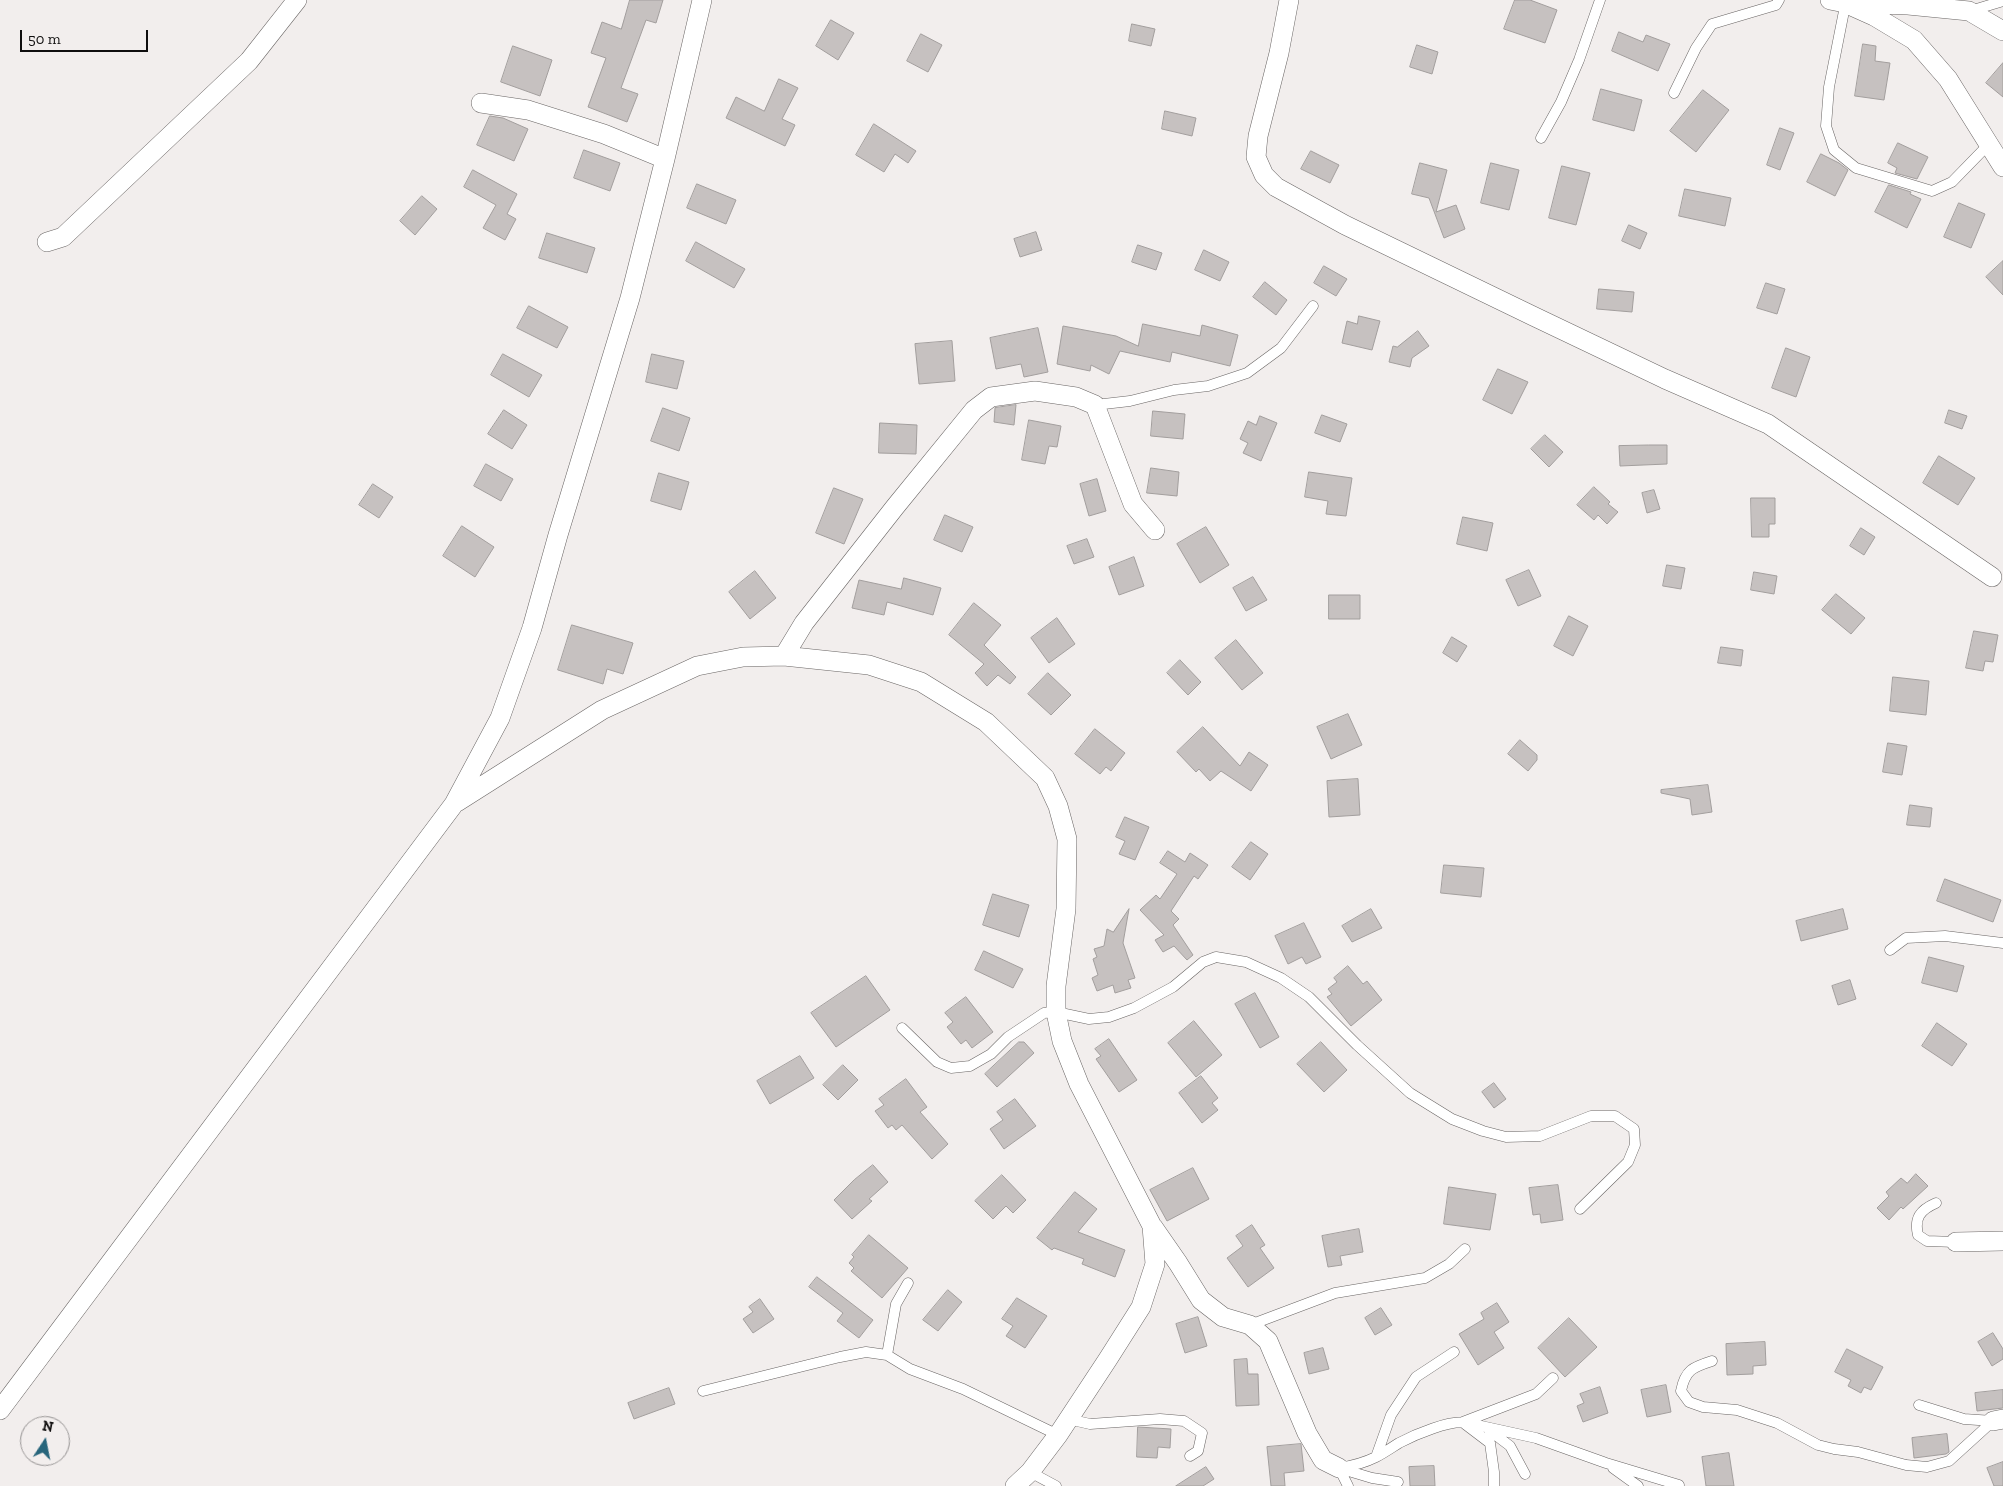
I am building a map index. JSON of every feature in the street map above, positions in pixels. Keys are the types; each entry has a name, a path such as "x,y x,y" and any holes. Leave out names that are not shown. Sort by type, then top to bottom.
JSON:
{"street":[{"path":"47,242 63,237 249,61 297,0"},
{"path":"0,1410 454,804 500,718 532,628 630,298 702,0"},
{"path":"1289,0 1279,53 1258,136 1256,157 1264,175 1276,187 1345,225 1550,324 1665,379 1768,424 1992,577"},
{"path":"1841,1 1908,4 1970,11 2003,32"},
{"path":"1841,1 1874,16 1914,40 1948,79 2003,167"},
{"path":"481,103 528,110 604,134 665,159"},
{"path":"784,656 810,615 911,486 974,410 991,397 1035,391 1076,397 1095,405 1133,504 1155,530"},
{"path":"454,804 602,710 697,666 743,657 784,656 869,665 921,682 986,722 1045,778 1058,806 1067,839 1066,909 1056,986 1056,1012 1062,1041 1079,1084 1152,1226 1178,1262 1201,1300 1223,1317 1250,1325 1268,1341 1307,1433 1323,1460 1339,1468"},
{"path":"1015,1486 1030,1472 1058,1435 1141,1307 1155,1264 1152,1226"},
{"path":"1956,1242 2003,1241"}],"lane":[{"path":"1540,138 1565,94 1600,0"},
{"path":"1674,93 1696,48 1712,24 1776,5 1779,0"},
{"path":"1841,1 1829,87 1826,126 1834,150 1856,168 1932,191 1952,182 1989,144"},
{"path":"1970,11 2003,1"},
{"path":"1095,405 1130,402 1174,390 1208,386 1247,373 1281,348 1313,306"},
{"path":"1890,950 1906,938 1945,936 2003,943"},
{"path":"902,1028 937,1062 951,1068 970,1066 991,1054 1008,1037 1044,1013 1056,1012 1089,1019 1109,1017 1134,1008 1173,987 1203,962 1216,956 1246,962 1281,978 1309,997 1357,1045 1410,1093 1452,1120 1506,1137 1540,1136 1591,1116 1614,1116 1634,1129 1635,1145 1628,1162 1580,1209"},
{"path":"1936,1203 1926,1207 1918,1215 1916,1225 1918,1235 1927,1241 1956,1242"},
{"path":"1250,1325 1335,1293 1425,1278 1449,1264 1465,1249"},
{"path":"887,1355 896,1304 908,1284"},
{"path":"702,1391 866,1352 887,1355 910,1369 963,1388 1058,1435"},
{"path":"1376,1457 1391,1415 1416,1377 1454,1352"},
{"path":"1712,1361 1697,1366 1684,1378 1681,1391 1689,1402 1703,1407 1737,1410 1777,1423 1818,1445 1834,1450 1858,1452 1906,1465 1927,1468 1949,1461 1998,1420"},
{"path":"1339,1468 1354,1466 1376,1457 1401,1442 1431,1430 1463,1422 1536,1394 1553,1378"},
{"path":"1919,1406 1964,1419 1998,1420"},
{"path":"1068,1419 1090,1424 1160,1419 1184,1421 1202,1433 1198,1451 1190,1456"},
{"path":"1463,1422 1536,1438 1606,1463 1679,1485"},
{"path":"1463,1422 1487,1428 1510,1446 1525,1474"},
{"path":"1463,1422 1490,1443 1494,1486"},
{"path":"1606,1463 1638,1486"},
{"path":"1339,1468 1375,1482 1398,1482"},
{"path":"1339,1468 1348,1486"},
{"path":"1030,1472 1056,1486"}],"building":[{"path":"630,0 663,0 656,23 646,20 621,88 638,94 627,122 588,107 606,58 591,53 602,22 621,29"},
{"path":"1515,0 1530,0 1557,10 1545,43 1504,29"},
{"path":"831,20 854,33 838,60 816,46"},
{"path":"1132,24 1155,29 1151,46 1129,41"},
{"path":"1619,32 1643,42 1646,35 1670,44 1658,71 1612,51"},
{"path":"921,34 942,45 928,72 907,61"},
{"path":"1863,44 1876,46 1875,61 1890,63 1884,100 1855,96"},
{"path":"1417,45 1438,52 1432,74 1410,67"},
{"path":"513,46 552,60 540,96 501,82"},
{"path":"2003,63 2003,97 1986,83"},
{"path":"779,79 798,88 782,119 795,125 785,146 726,118 736,97 764,111"},
{"path":"1601,89 1642,100 1634,131 1593,120"},
{"path":"1703,90 1729,110 1696,152 1670,131"},
{"path":"1165,111 1196,118 1192,136 1162,129"},
{"path":"490,116 503,118 528,129 514,161 477,145"},
{"path":"874,124 916,151 908,163 895,154 884,172 856,155"},
{"path":"1780,128 1794,133 1780,170 1767,165"},
{"path":"1898,143 1928,157 1917,179 1895,173 1897,168 1888,163"},
{"path":"584,150 620,163 610,191 574,178"},
{"path":"1311,151 1339,165 1330,183 1301,169"},
{"path":"1821,154 1848,170 1835,196 1807,182"},
{"path":"1420,163 1447,170 1436,212 1456,205 1465,229 1444,238 1429,198 1412,194"},
{"path":"1491,163 1519,170 1509,210 1481,203"},
{"path":"1562,166 1590,173 1576,225 1549,218"},
{"path":"473,170 517,194 507,214 516,219 505,240 483,228 496,205 464,187"},
{"path":"697,184 736,200 726,224 687,208"},
{"path":"1889,185 1911,192 1910,194 1921,199 1907,228 1875,212"},
{"path":"1685,189 1731,198 1725,226 1679,216"},
{"path":"422,196 437,209 415,235 400,221"},
{"path":"1959,203 1985,214 1971,248 1944,237"},
{"path":"1629,225 1647,233 1640,249 1622,241"},
{"path":"1036,232 1042,250 1020,257 1014,239"},
{"path":"547,233 595,248 587,273 539,258"},
{"path":"696,242 745,269 734,288 686,261"},
{"path":"1138,245 1162,253 1156,270 1132,262"},
{"path":"1204,250 1229,262 1220,281 1195,270"},
{"path":"2003,261 2003,295 1986,277"},
{"path":"1324,266 1347,279 1336,296 1314,283"},
{"path":"1265,282 1287,300 1276,315 1253,297"},
{"path":"1766,283 1785,289 1777,314 1757,308"},
{"path":"1599,289 1634,292 1632,312 1597,309"},
{"path":"529,306 568,327 557,348 517,328"},
{"path":"1359,316 1380,321 1372,350 1342,343 1347,321 1357,324"},
{"path":"1143,324 1200,336 1202,325 1238,335 1230,366 1172,352 1170,362 1120,351 1109,374 1091,365 1090,371 1057,364 1063,326 1116,336 1138,346"},
{"path":"1038,328 1048,372 1024,377 1021,364 996,369 990,338"},
{"path":"1418,331 1429,346 1412,358 1410,367 1389,362 1393,346 1397,347"},
{"path":"952,341 955,381 919,384 915,344"},
{"path":"1786,348 1810,357 1796,397 1772,388"},
{"path":"503,354 542,375 529,397 491,375"},
{"path":"652,354 684,361 677,389 646,382"},
{"path":"1498,369 1528,382 1512,414 1483,400"},
{"path":"1016,405 1014,425 994,422 995,408"},
{"path":"663,408 690,418 679,451 651,441"},
{"path":"504,410 527,425 512,449 488,434"},
{"path":"1949,410 1967,416 1962,429 1945,423"},
{"path":"1153,411 1185,414 1183,439 1151,436"},
{"path":"1322,415 1347,424 1340,442 1315,433"},
{"path":"1260,416 1277,423 1261,461 1243,453 1248,443 1240,439 1248,421 1256,425"},
{"path":"1029,420 1061,426 1057,447 1049,446 1045,464 1022,460"},
{"path":"880,423 917,425 916,454 879,453"},
{"path":"1545,435 1563,452 1549,467 1531,449"},
{"path":"1667,445 1667,464 1620,466 1619,446"},
{"path":"1939,456 1975,478 1958,505 1923,483"},
{"path":"486,464 513,479 501,501 474,486"},
{"path":"1151,468 1179,472 1177,496 1147,493"},
{"path":"1309,472 1352,478 1346,516 1326,514 1328,501 1305,497"},
{"path":"659,473 689,482 681,510 651,501"},
{"path":"1097,479 1106,511 1089,516 1080,484"},
{"path":"373,484 393,497 379,518 359,505"},
{"path":"1594,487 1610,502 1608,504 1618,512 1607,524 1598,515 1594,520 1577,505"},
{"path":"834,488 863,499 844,544 816,533"},
{"path":"1654,490 1660,509 1647,513 1642,493"},
{"path":"1751,498 1775,498 1775,524 1769,524 1769,537 1752,537"},
{"path":"945,515 973,527 962,552 934,540"},
{"path":"1463,517 1493,523 1487,551 1457,544"},
{"path":"462,526 494,547 475,577 443,556"},
{"path":"1206,527 1229,565 1200,583 1177,544"},
{"path":"1861,528 1875,537 1864,555 1850,546"},
{"path":"1087,539 1094,557 1074,564 1067,546"},
{"path":"1134,557 1144,586 1119,595 1109,567"},
{"path":"1667,565 1685,568 1681,589 1663,586"},
{"path":"1529,570 1541,596 1518,606 1506,580"},
{"path":"755,571 776,598 750,619 729,592"},
{"path":"1754,572 1777,576 1774,594 1751,590"},
{"path":"1253,577 1267,600 1246,611 1233,588"},
{"path":"904,578 941,588 933,615 887,602 884,615 852,608 859,580 901,589"},
{"path":"1836,594 1865,618 1851,634 1822,610"},
{"path":"1329,595 1360,595 1360,619 1329,619"},
{"path":"974,603 1001,625 984,645 1016,677 1010,684 998,675 987,686 975,673 984,664 949,635"},
{"path":"1569,616 1588,626 1573,656 1554,646"},
{"path":"1057,618 1075,644 1049,663 1031,638"},
{"path":"572,625 633,643 623,674 607,669 603,684 558,670"},
{"path":"1974,631 1998,635 1993,662 1985,661 1983,671 1966,668"},
{"path":"1452,637 1467,646 1457,662 1443,653"},
{"path":"1236,640 1263,673 1242,690 1215,658"},
{"path":"1721,647 1743,650 1741,666 1718,663"},
{"path":"1180,660 1201,682 1188,695 1167,673"},
{"path":"1048,673 1071,695 1051,715 1028,694"},
{"path":"1893,677 1929,681 1926,715 1890,711"},
{"path":"1348,714 1362,745 1331,759 1317,727"},
{"path":"1203,727 1240,766 1249,752 1268,765 1251,791 1221,771 1210,781 1199,769 1196,772 1177,752"},
{"path":"1095,729 1125,753 1111,771 1106,767 1100,774 1075,754"},
{"path":"1520,740 1537,755 1537,760 1528,771 1508,754"},
{"path":"1888,743 1907,746 1902,775 1883,772"},
{"path":"1358,779 1360,815 1329,817 1327,781"},
{"path":"1708,785 1712,812 1692,815 1690,799 1661,793 1661,790"},
{"path":"1910,805 1932,808 1930,827 1907,825"},
{"path":"1125,817 1149,827 1135,860 1119,854 1125,841 1116,837"},
{"path":"1251,842 1268,854 1250,880 1232,867"},
{"path":"1168,851 1185,862 1190,853 1208,865 1198,879 1194,876 1171,911 1179,919 1173,925 1193,955 1187,960 1174,946 1163,952 1155,940 1164,935 1140,910 1156,895 1160,899 1177,874 1160,863"},
{"path":"1444,865 1484,868 1481,897 1441,893"},
{"path":"1945,879 2001,900 1993,922 1937,901"},
{"path":"993,894 1029,905 1019,937 983,925"},
{"path":"1129,909 1123,943 1135,978 1128,980 1131,988 1115,993 1113,985 1097,991 1092,978 1098,975 1093,959 1097,957 1094,949 1104,946 1107,929 1113,932"},
{"path":"1371,909 1382,928 1352,942 1342,926"},
{"path":"1843,909 1848,929 1801,941 1796,921"},
{"path":"1304,923 1321,957 1306,964 1302,957 1288,964 1275,936"},
{"path":"984,951 1023,969 1013,988 975,970"},
{"path":"1929,957 1964,966 1957,992 1922,983"},
{"path":"1348,966 1363,984 1367,981 1382,1000 1351,1026 1327,997 1332,994 1328,989 1337,982 1334,978"},
{"path":"866,976 890,1010 836,1047 811,1013"},
{"path":"1850,980 1856,999 1838,1005 1832,986"},
{"path":"1255,993 1279,1037 1260,1048 1235,1004"},
{"path":"966,997 993,1032 972,1048 966,1040 961,1044 947,1027 953,1022 945,1013"},
{"path":"1194,1021 1222,1055 1196,1077 1168,1043"},
{"path":"1937,1023 1967,1044 1952,1066 1922,1046"},
{"path":"1109,1039 1137,1080 1119,1092 1096,1059 1101,1056 1095,1049"},
{"path":"1019,1042 1024,1042 1034,1053 997,1087 985,1074"},
{"path":"1321,1042 1347,1070 1324,1092 1297,1064"},
{"path":"800,1056 814,1078 770,1104 757,1081"},
{"path":"843,1065 858,1080 838,1100 823,1085"},
{"path":"1201,1076 1218,1098 1212,1103 1218,1110 1202,1123 1179,1093"},
{"path":"906,1079 927,1107 920,1112 948,1144 932,1159 902,1125 896,1130 892,1125 888,1128 875,1111 884,1105 879,1099"},
{"path":"1494,1083 1506,1099 1494,1108 1482,1092"},
{"path":"1015,1099 1036,1126 1004,1149 990,1129 1003,1120 997,1112"},
{"path":"873,1165 888,1182 869,1199 872,1201 852,1219 834,1200 854,1180"},
{"path":"1193,1168 1209,1199 1167,1221 1150,1190"},
{"path":"1916,1174 1928,1186 1903,1209 1901,1207 1889,1220 1877,1208 1889,1196 1886,1192 1901,1178 1907,1183"},
{"path":"1002,1175 1026,1200 1013,1213 1006,1206 993,1219 975,1201"},
{"path":"1558,1185 1563,1220 1541,1223 1540,1214 1533,1215 1529,1188"},
{"path":"1449,1187 1496,1194 1490,1230 1444,1224"},
{"path":"1075,1192 1097,1209 1078,1232 1125,1250 1115,1277 1082,1264 1084,1259 1054,1248 1052,1250 1037,1238"},
{"path":"1252,1225 1265,1245 1260,1248 1274,1268 1248,1287 1227,1258 1243,1246 1236,1236"},
{"path":"1359,1229 1363,1252 1340,1256 1342,1265 1328,1267 1322,1236"},
{"path":"869,1235 908,1268 882,1298 851,1271 854,1268 849,1263 854,1257 852,1255"},
{"path":"817,1277 873,1320 859,1338 837,1321 843,1313 809,1287"},
{"path":"948,1290 962,1302 938,1331 923,1320"},
{"path":"1017,1298 1047,1316 1025,1348 1006,1336 1013,1326 1002,1319"},
{"path":"760,1299 774,1319 753,1333 743,1319 753,1312 749,1307"},
{"path":"1497,1303 1509,1322 1494,1332 1504,1348 1478,1365 1459,1334 1484,1319 1481,1313"},
{"path":"1381,1308 1392,1325 1375,1335 1365,1318"},
{"path":"1198,1317 1207,1346 1185,1353 1176,1324"},
{"path":"1569,1318 1597,1347 1565,1377 1538,1348"},
{"path":"1993,1333 2003,1349 2003,1359 1992,1366 1978,1342"},
{"path":"1765,1342 1766,1365 1753,1366 1753,1374 1727,1375 1726,1344"},
{"path":"1323,1348 1329,1369 1309,1374 1304,1353"},
{"path":"1847,1349 1883,1367 1871,1390 1864,1387 1861,1393 1848,1386 1851,1380 1835,1372"},
{"path":"1247,1359 1248,1374 1258,1374 1259,1405 1236,1406 1234,1360"},
{"path":"1666,1385 1671,1412 1647,1417 1641,1390"},
{"path":"1600,1387 1608,1413 1583,1422 1577,1406 1584,1403 1580,1394"},
{"path":"669,1388 675,1404 634,1419 628,1403"},
{"path":"2003,1390 2003,1408 1977,1411 1975,1393"},
{"path":"1138,1427 1171,1429 1170,1448 1158,1447 1157,1458 1137,1457"},
{"path":"1947,1434 1949,1452 1914,1458 1912,1438"},
{"path":"1301,1444 1304,1471 1284,1473 1285,1486 1271,1486 1267,1447"},
{"path":"1729,1453 1734,1486 1706,1486 1702,1457"},
{"path":"2003,1462 2003,1486 1994,1486 1987,1468"},
{"path":"1434,1466 1435,1486 1410,1486 1409,1467"},
{"path":"1206,1467 1214,1479 1203,1486 1176,1486"}]}
